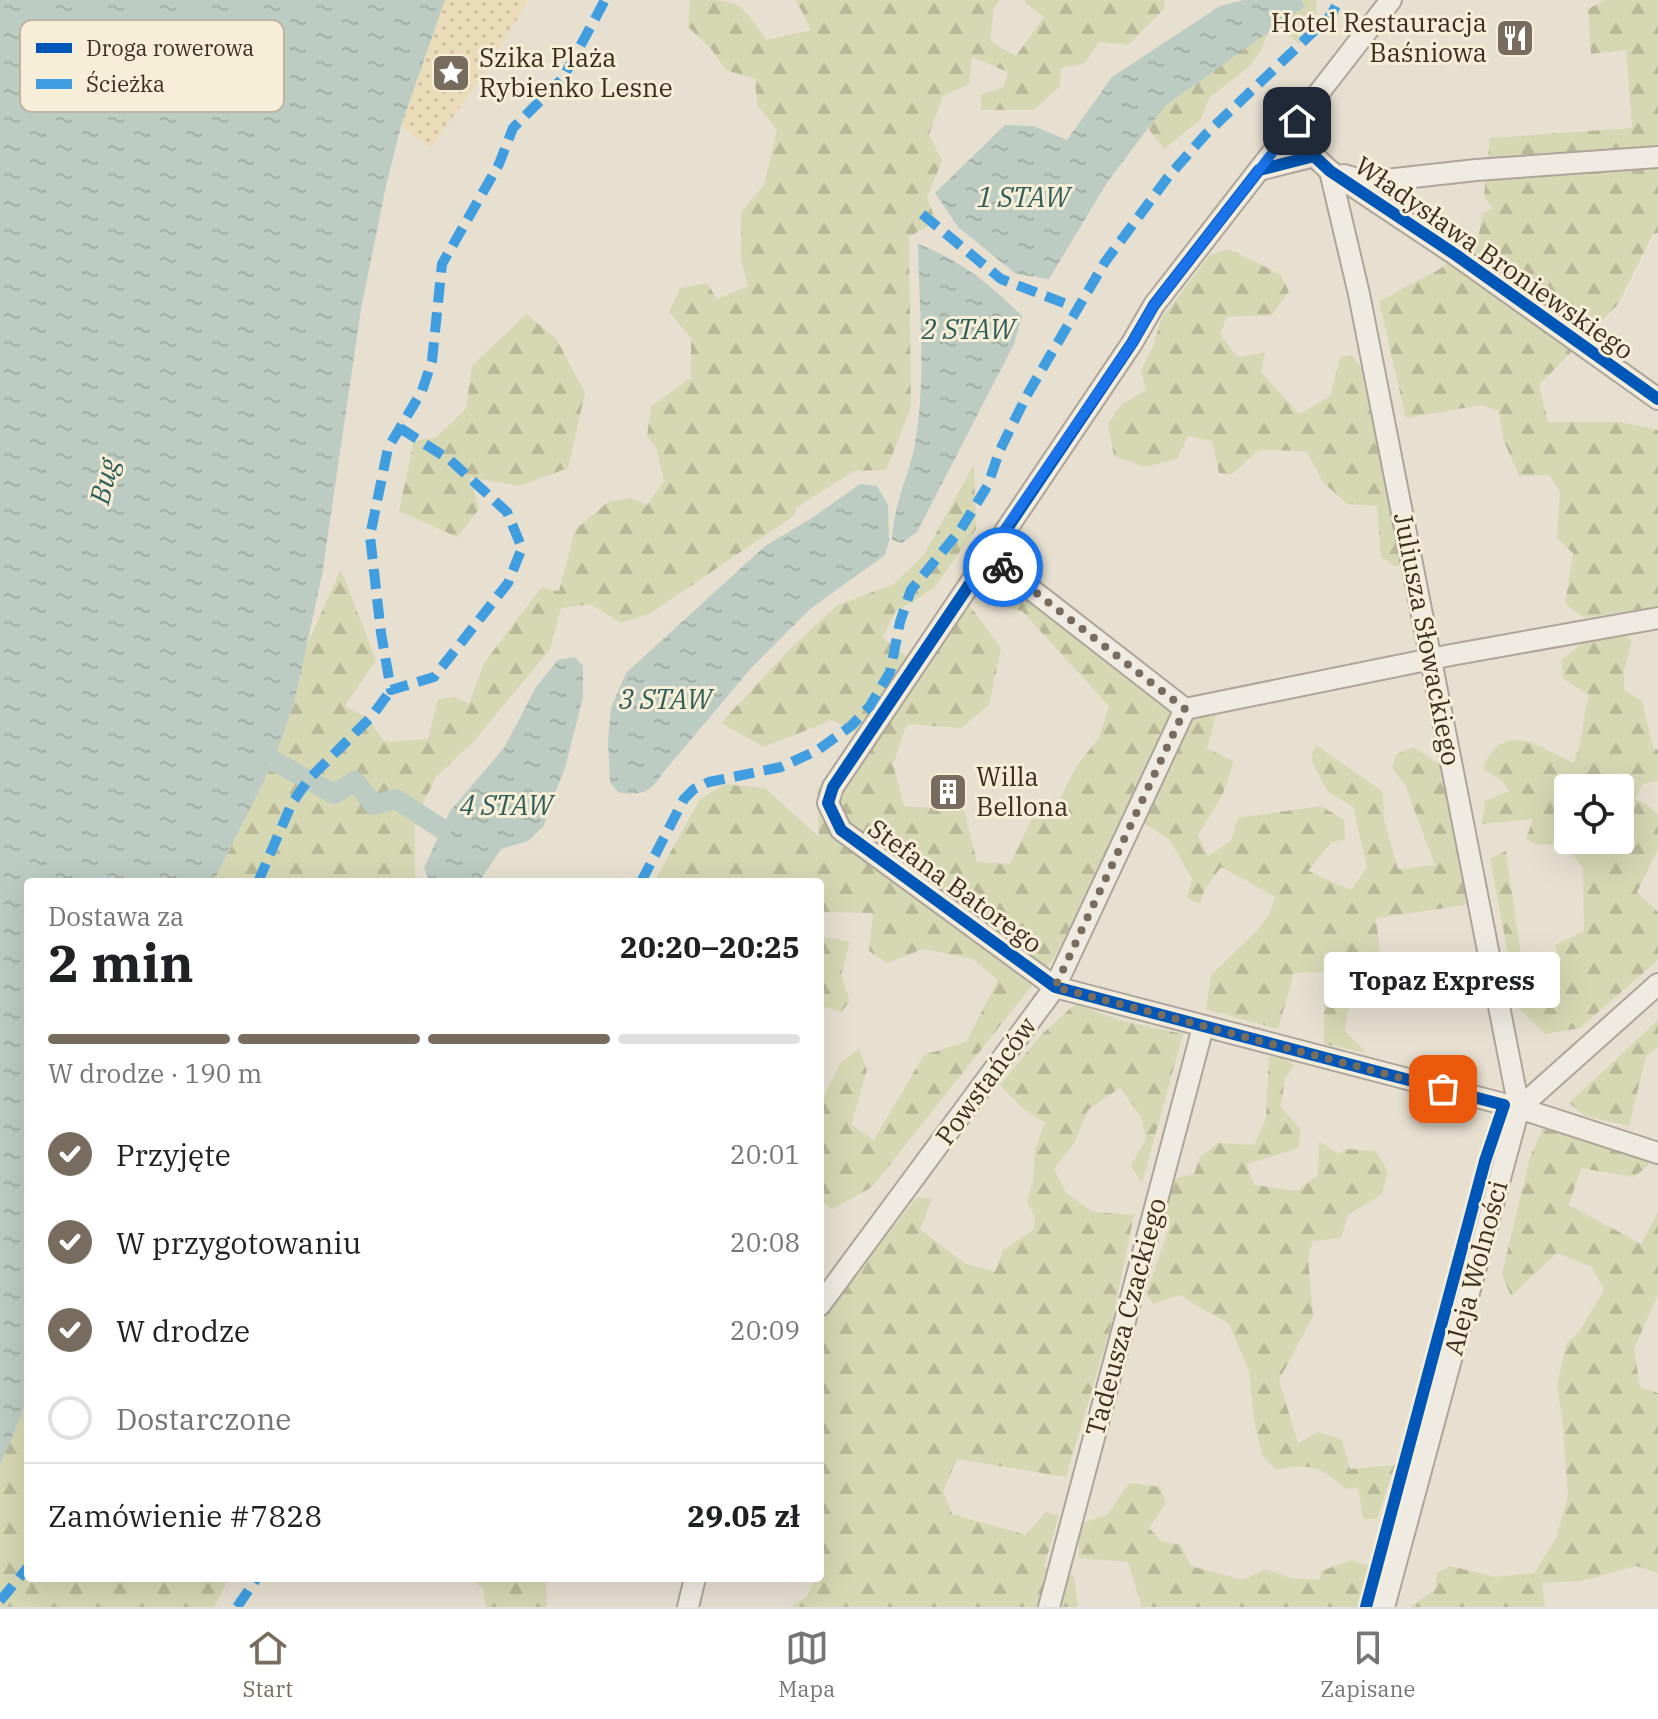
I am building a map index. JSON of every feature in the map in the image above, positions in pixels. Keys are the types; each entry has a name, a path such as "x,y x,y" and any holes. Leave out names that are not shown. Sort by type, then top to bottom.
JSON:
{"street":[{"path":"1391,0 1154,305 1132,343 987,555 1185,709 1451,655 1658,618"},
{"path":"1259,170 1314,156 1316,97"},
{"name":"Władysława Broniewskiego","path":"1314,156 1330,171 1456,255 1658,399"},
{"path":"1330,171 1368,182 1476,170 1658,157"},
{"name":"Juliusza Słowackiego","path":"1330,171 1359,294 1519,1108"},
{"name":"Stefana Batorego","path":"987,555 833,787 828,803 841,830 1055,987 1519,1108 1658,1153"},
{"name":"Powstańców","path":"824,1300 1055,987 1185,709"},
{"path":"1519,1108 1658,984"},
{"name":"Tadeusza Czackiego","path":"1049,1607 1203,1027"},
{"name":"Aleja Wolności","path":"1384,1607 1519,1108"},
{"path":"688,1607 694,1582"}],"green space":[{"path":"690,0 736,5 750,17 766,40 811,30 796,0 1000,0 994,8 990,41 1016,56 1044,17 1025,0 1165,0 1164,9 1128,45 1099,42 1085,63 1061,68 1060,86 1034,110 981,110 981,95 1004,87 1008,72 972,57 969,84 943,96 929,134 942,161 927,197 936,221 909,237 911,408 886,470 854,471 796,508 795,515 651,613 621,623 590,604 561,608 550,649 475,740 436,777 415,819 416,878 215,878 274,761 295,699 305,649 341,569 376,660 345,706 368,718 384,742 428,739 438,699 455,697 469,704 484,663 541,588 559,591 575,530 608,502 631,498 647,505 664,481 656,447 647,437 651,406 691,378 691,338 669,312 680,288 707,283 717,299 748,286 741,260 741,212 764,185 777,130 757,105 755,79 726,70 712,50 688,27"},
{"path":"1278,0 1317,0 1315,24 1300,44 1272,22 1261,50 1249,67 1210,97 1200,120 1164,149 1138,115"},
{"path":"1605,0 1658,0 1658,233 1653,234 1618,304 1539,385 1548,422 1621,422 1658,430 1658,606 1585,618 1565,604 1573,553 1557,538 1560,492 1549,475 1519,476 1503,439 1499,411 1481,405 1406,418 1379,301 1438,270 1478,241 1482,214 1492,208 1484,196 1490,138 1632,128 1626,50 1591,54 1588,9"},
{"path":"1228,249 1280,274 1289,291 1272,315 1227,317 1220,334 1237,357 1265,353 1261,372 1299,414 1330,396 1340,357 1351,355 1362,368 1406,561 1396,567 1381,557 1377,506 1347,504 1323,482 1306,451 1259,450 1232,474 1219,473 1212,441 1188,436 1177,459 1146,467 1114,456 1108,424 1121,405 1146,390 1141,370 1153,347 1161,319 1210,255"},
{"path":"526,314 556,338 585,393 568,468 519,486 470,477 479,509 457,537 399,511 414,441 436,437 466,409 472,366"},
{"path":"974,464 976,529 934,588 895,612 883,638 914,662 955,608 970,606 1001,648 989,705 961,728 907,724 893,764 904,806 964,810 977,862 1010,864 1035,812 1059,800 1078,764 1099,738 1109,706 1022,611 991,604 980,593 993,569 1169,706 1171,725 1217,711 1207,749 1234,761 1222,796 1198,835 1208,856 1231,841 1238,818 1321,806 1344,820 1345,840 1331,842 1308,871 1351,890 1367,867 1353,807 1328,792 1311,760 1316,745 1383,792 1384,820 1398,869 1435,865 1405,785 1392,768 1396,755 1413,747 1442,766 1467,884 1465,905 1376,918 1380,952 1355,957 1345,1032 1367,1053 1324,1044 1324,972 1294,973 1278,1029 1206,1009 1211,975 1256,932 1270,913 1275,897 1221,867 1205,889 1200,904 1187,898 1192,879 1170,840 1125,811 1057,954 872,1187 833,1209 824,1203 824,1096 841,1062 859,1049 867,1070 851,1125 874,1140 924,1055 966,1042 998,980 973,959 923,949 887,963 869,951 873,913 824,912 824,878 656,878 700,799 725,784 765,788 819,837 817,788 863,736 832,720 764,747 721,723 785,654 836,606 894,584 924,555"},
{"path":"1622,635 1632,640 1624,670 1624,690 1642,701 1653,747 1658,750 1658,781 1643,784 1635,799 1658,815 1658,849 1637,892 1658,912 1658,960 1580,1028 1545,1034 1518,1007 1490,859 1506,851 1522,963 1559,966 1555,945 1584,931 1583,868 1572,854 1634,854 1634,774 1554,774 1554,844 1536,845 1526,839 1533,819 1482,824 1485,801 1509,791 1502,781 1483,769 1500,744 1511,740 1535,744 1573,763 1589,695 1563,679 1561,660 1584,642"},
{"path":"824,937 850,942 841,975 850,1001 841,1012 824,1006"},
{"path":"1075,1004 1119,1020 1183,1034 1142,1183 1131,1166 1146,1139 1141,1116 1120,1088 1088,1110 1074,1143 1054,1169 1066,1193 1093,1212 1134,1215 1111,1326 1066,1477 957,1459 943,1491 952,1514 1026,1535 1045,1513 1059,1515 1044,1567 1074,1576 1078,1607 790,1607 806,1597 814,1582 824,1582 824,1284 843,1290 917,1197 932,1199 920,1229 964,1263 995,1272 1003,1250 1033,1230 1035,1218 1027,1201 1033,1182 1035,1149 1045,1123 1022,1108 1000,1085 1040,1036"},
{"path":"1658,1020 1658,1047 1646,1056 1629,1126 1585,1116 1569,1103"},
{"path":"1269,1057 1283,1058 1295,1065 1285,1078 1281,1107 1300,1129 1299,1148 1247,1164 1254,1185 1297,1191 1318,1175 1319,1141 1339,1154 1346,1149 1376,1151 1388,1172 1382,1194 1348,1215 1341,1238 1313,1241 1308,1258 1313,1316 1279,1380 1298,1443 1318,1432 1342,1440 1350,1469 1395,1465 1377,1519 1363,1519 1358,1487 1346,1489 1314,1468 1298,1466 1276,1470 1262,1455 1254,1420 1249,1371 1229,1324 1179,1295 1153,1304 1146,1294 1169,1228 1165,1208 1175,1178 1194,1174 1200,1157 1218,1143 1254,1145 1266,1118"},
{"path":"1544,1126 1648,1157 1648,1166 1633,1177 1581,1168 1569,1205 1641,1244 1658,1212 1658,1295 1634,1349 1640,1387 1658,1393 1658,1573 1636,1566 1581,1581 1542,1583 1545,1607 1410,1607 1435,1590 1437,1573 1450,1566 1496,1577 1534,1573 1556,1538 1568,1497 1557,1386 1566,1344 1578,1333 1604,1290 1592,1267 1557,1253 1511,1296 1502,1274 1530,1157"},
{"path":"24,1409 24,1582 227,1582 214,1607 0,1607 0,1466"},
{"path":"1129,1483 1160,1487 1166,1503 1149,1528 1161,1541 1181,1545 1191,1566 1244,1580 1265,1569 1291,1578 1320,1580 1321,1571 1351,1560 1371,1567 1359,1607 1142,1607 1128,1562 1079,1558 1079,1524 1107,1515"},
{"path":"475,1582 546,1582 547,1607 486,1607 483,1588"}],"sand":[{"name":"Szika Plaża Rybienko Lesne","path":"445,0 529,0 474,88 430,148 401,126"}],"water":[{"name":"Bug","path":"0,0 445,0 401,126 386,186 361,309 322,575 295,699 274,761 215,878 24,878 24,1409 0,1466"},
{"name":"1 STAW","path":"1244,0 1301,0 1305,6 1165,106 1108,181 1049,279 1016,274 958,227 935,193 1005,125 1034,126 1067,140 1112,77 1220,6"},
{"name":"2 STAW","path":"918,244 974,274 1022,316 1014,344 917,532 902,543 892,540 893,528 914,449 920,399"},
{"name":"3 STAW","path":"860,484 877,486 888,505 889,540 885,555 810,609 751,668 649,789 632,794 618,792 610,782 608,740 611,708 626,673 765,546"},
{"name":"4 STAW","path":"575,657 583,666 583,697 565,768 544,826 528,841 501,849 482,878 428,878 424,868 450,811 504,748 536,687 558,660"}],"waterway":[{"path":"274,761 334,794 355,781 374,805 396,799 442,829"}],"marked path":[{"path":"400,428 450,460 507,512 522,548 508,583 434,677 391,690 370,536 388,448 422,391 432,361 442,264 499,164 513,128 563,78 605,0"},
{"path":"643,878 684,799 694,789 709,782 781,767 818,750 851,726 870,706 890,672 900,622 911,590 961,529 988,485 999,452 1027,395 1105,262 1168,177 1206,134 1331,15 1339,0"},
{"path":"922,214 1001,279 1077,308"},
{"path":"260,878 292,803 309,779 372,716 391,690"},
{"path":"0,1601 24,1572"},
{"path":"237,1607 254,1582"}],"cycle path":[{"path":"1366,1607 1485,1161 1504,1105 1055,987 841,830 828,803 833,787 1132,343 1154,305 1259,170 1314,156 1330,171 1456,255 1658,399"}],"way so far":[{"path":"1003,567 1185,709 1055,987 1443,1089"}],"place":[{"name":"Hotel Restauracja Baśniowa","path":"1515,38"},
{"name":"Szika Plaża Rybienko Lesne","path":"451,73"},
{"name":"Willa Bellona","path":"948,792"},
{"name":"Topaz Express","path":"1443,1089"}],"route":[{"path":"1003,567 987,555 1132,343 1154,305 1297,121"}]}
